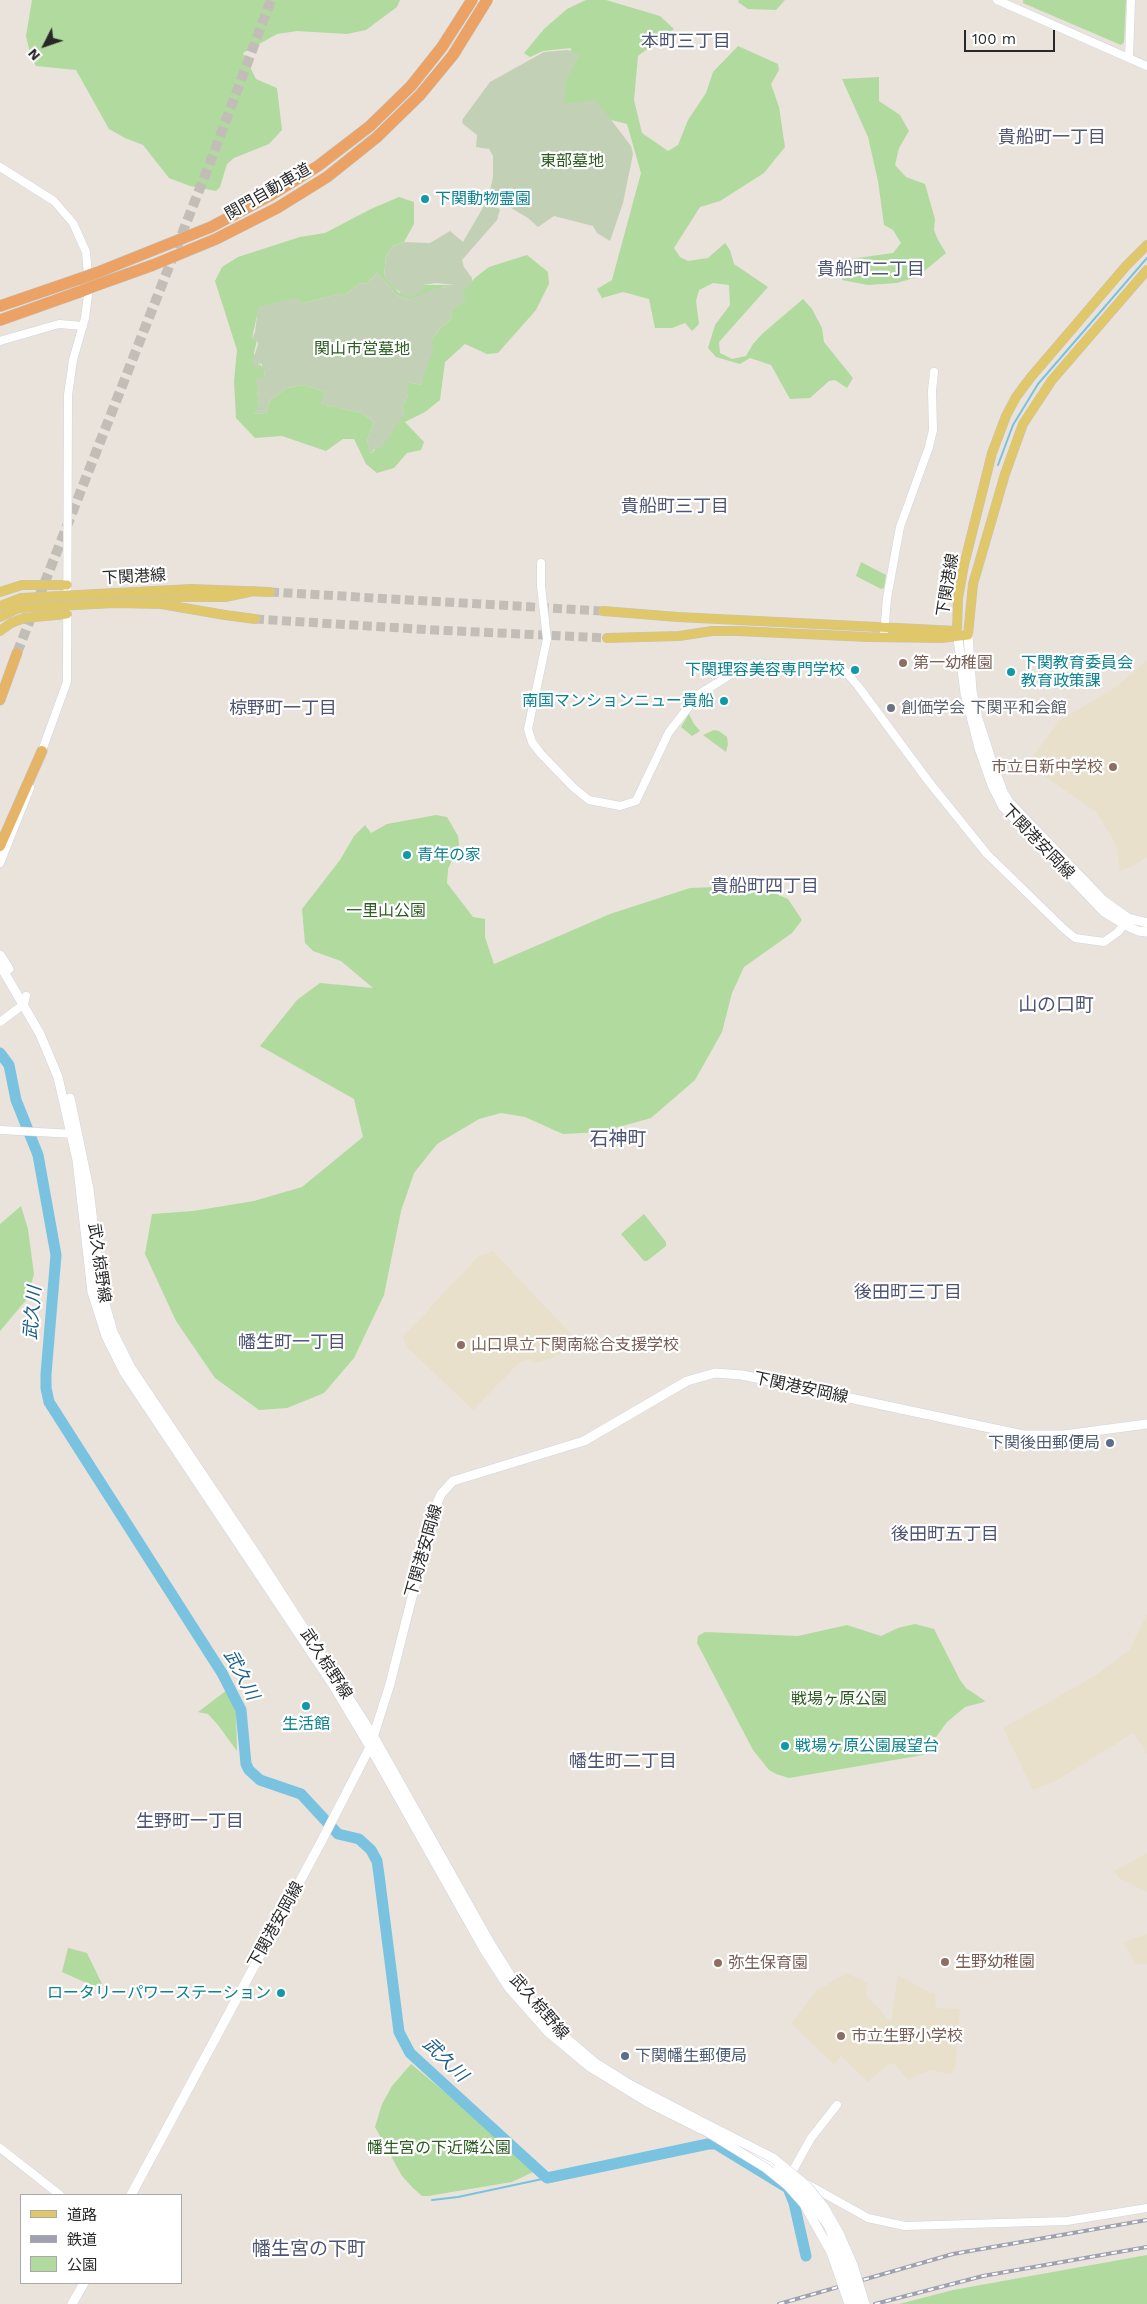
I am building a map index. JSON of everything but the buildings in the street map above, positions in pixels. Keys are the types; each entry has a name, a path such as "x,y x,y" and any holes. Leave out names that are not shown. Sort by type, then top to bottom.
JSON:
{"highway":[{"name":"関門自動車道","path":"0,306 96,273 196,233 271,196 301,178 344,147 397,100 427,67 472,0"},
{"name":"関門自動車道","path":"0,320 186,252 277,208 352,158 406,110 453,55 487,0"},
{"path":"0,700 17,653"},
{"path":"0,846 42,751"}],"main road":[{"name":"下関港線","path":"957,634 958,598 964,564 992,453 1006,416 1016,397 1031,377 1126,266 1147,245"},
{"name":"下関港線","path":"607,638 679,636 721,631 884,631 968,635 973,584 1005,474 1023,424 1052,380 1147,270"},
{"path":"0,592 22,585 67,585"},
{"name":"下関港線","path":"0,606 21,598 191,589 270,592"},
{"path":"67,599 225,597 254,591"},
{"name":"下関港線","path":"0,617 19,608 115,603 160,604 255,619"},
{"name":"下関港線","path":"603,610 760,621 791,621 884,631"},
{"path":"0,631 11,623 24,618 67,614"},
{"name":"下関港安岡線","path":"957,634 964,686 979,748 1002,807 1104,912 1127,921 1147,932"},
{"name":"下関港安岡線","path":"968,635 972,691 978,719 1003,792 1020,814 1104,901 1127,921 1147,923"},
{"name":"武久椋野線","path":"0,955 54,1054 74,1112 92,1292 98,1314 114,1354 138,1394 333,1685 485,1951 510,1988 542,2025 576,2056 607,2079 757,2153 799,2186 828,2225 857,2304"},
{"name":"武久椋野線","path":"0,965 25,1000 58,1077 89,1189 105,1310 122,1351 140,1382 258,1557 374,1737 490,1943 515,1983 540,2013 573,2045 649,2099"},
{"name":"下関港安岡線","path":"132,2194 370,1747 390,1684 434,1510 446,1489 461,1478 584,1441 687,1381 716,1373 742,1375 1023,1435 1064,1436 1147,1424"},
{"path":"705,2127 766,2168 787,2185 804,2204 831,2252 848,2304"},
{"path":"705,2127 768,2155 807,2186 824,2207 839,2233 853,2265 864,2304"},
{"path":"72,2304 83,2284"}],"street":[{"path":"998,0 1147,66"},
{"path":"1128,58 1131,0"},
{"path":"0,168 54,201 76,229 86,252 89,287 83,326 74,360 68,395 68,682 23,809 0,863"},
{"path":"0,341 59,324 83,326"},
{"path":"884,631 900,528 929,447 932,430 934,372"},
{"path":"541,563 540,586 546,639 528,729 532,742 541,754 574,788 589,800 620,806 636,801 669,732 698,694 736,671 746,666 760,664 832,666 845,671 853,680 987,854 1064,929 1075,938 1098,943 1104,942 1127,921"},
{"path":"0,1022 25,1000"},
{"path":"6,1016 21,1012 32,1018"},
{"path":"0,1130 75,1134"},
{"path":"791,2174 811,2138 837,2105"},
{"path":"742,2146 845,2207 868,2218 905,2226 1067,2221 1147,2208"},
{"path":"0,2148 59,2194"}],"shaded area":[{"path":"1147,660 1147,857 1133,866 1120,871 1116,844 1096,812 1027,764 1059,721 1116,687"},
{"path":"493,1251 571,1334 561,1352 551,1359 535,1363 529,1359 519,1363 473,1410 408,1348 403,1339 404,1335 479,1256"},
{"path":"1147,1614 1147,1754 1133,1733 1056,1781 1033,1790 1003,1728 1098,1674 1130,1649"},
{"path":"1147,1853 1147,1892 1119,1878 1114,1871"},
{"path":"1147,1934 1147,1964 1136,1964 1123,1942"},
{"path":"846,1973 868,1983 866,1995 891,2022 898,1975 931,1993 935,1993 936,2008 960,2009 955,2070 950,2074 930,2070 908,2080 894,2064 890,2063 868,2082 841,2056 834,2065 791,2023 816,1991"}],"green space":[{"path":"32,0 400,0 397,7 366,30 347,34 297,31 277,34 243,53 256,79 277,88 282,130 269,144 234,158 227,164 220,187 216,191 190,186 169,178 143,145 109,129 76,70 36,66 31,57 26,36"},
{"path":"586,0 606,0 660,16 674,29 638,56 634,100 642,133 668,151 678,145 688,120 706,93 713,72 738,46 778,64 779,70 771,84 779,107 785,147 764,173 720,201 700,207 674,248 680,257 688,261 708,258 725,243 730,250 734,264 768,287 719,342 720,353 732,359 746,356 762,334 803,299 812,309 822,328 824,342 853,378 847,388 835,380 829,381 810,398 790,399 771,365 750,358 740,364 716,357 708,348 715,325 730,305 729,285 713,283 699,290 696,301 699,324 692,331 685,323 672,328 655,328 649,299 623,292 602,298 597,289 612,280 641,173 627,124 611,120 588,103 564,104 557,90 568,72 571,48 543,51 530,57 524,53 544,29 567,9"},
{"path":"739,0 785,0 776,10 748,9 738,2"},
{"path":"1023,0 1126,0 1124,42 1121,45 1023,3"},
{"name":"東部墓地","path":"568,50 580,55 566,81 564,104 596,100 631,146 633,154 623,203 610,241 597,233 593,226 554,216 538,227 528,218 489,195 493,177 493,156 489,149 476,147 477,135 463,124 462,120 490,82 544,52"},
{"path":"879,77 879,101 900,115 909,131 899,148 895,165 906,177 925,184 935,219 934,230 946,253 917,277 897,283 868,285 842,280 843,260 893,253 901,243 893,230 884,225 878,181 868,137 842,79"},
{"path":"399,197 414,202 414,224 404,242 393,246 386,256 384,276 399,293 423,285 458,285 444,287 410,300 398,296 377,273 365,284 360,283 346,294 338,294 304,303 258,311 252,338 257,340 254,353 259,368 258,363 265,369 264,377 257,386 259,408 254,414 266,413 270,400 287,388 304,385 325,392 321,404 362,413 374,422 367,441 371,454 404,414 402,408 408,395 408,382 421,385 431,341 438,331 452,318 450,311 465,300 462,291 476,277 489,267 527,255 548,272 549,284 536,310 498,353 487,354 465,344 445,362 440,400 425,412 405,422 424,442 421,450 407,453 394,468 377,473 366,464 354,439 343,439 326,451 282,436 255,438 236,418 234,381 237,350 215,281 222,267 238,257 300,237 325,233"},
{"name":"関山市営墓地","path":"485,204 500,209 497,220 462,260 464,267 472,278 472,282 462,291 466,300 450,311 452,318 438,331 431,341 434,348 421,385 408,382 408,395 402,408 404,414 381,449 374,449 371,454 367,441 374,422 362,413 320,404 325,392 304,385 287,388 270,400 266,413 253,414 259,408 256,378 264,377 265,369 262,369 262,364 258,363 259,369 252,364 258,344 257,340 252,338 255,332 258,307 295,298 304,303 338,294 346,294 360,283 365,284 377,273 398,296 410,300 430,290 456,285 436,283 423,285 423,290 409,298 391,286 384,276 386,256 393,246 404,242 430,243 450,231 463,242"},
{"path":"861,562 886,575 884,588 881,589 856,576"},
{"path":"689,714 700,731 692,736 681,727"},
{"path":"714,730 727,737 726,752 703,735"},
{"name":"一里山公園","path":"436,815 447,817 458,836 459,845 448,869 447,883 473,917 485,919 485,937 494,964 610,914 690,888 740,886 767,890 788,899 802,920 792,933 744,967 732,993 722,1032 695,1080 651,1118 601,1132 563,1134 525,1117 501,1113 479,1119 437,1144 414,1173 401,1211 384,1295 354,1358 324,1393 287,1408 259,1410 215,1378 176,1321 145,1254 152,1214 193,1211 254,1201 302,1187 363,1137 354,1099 260,1046 297,1000 320,983 373,988 341,961 313,951 305,943 302,909 340,860 354,836 365,825 371,833 387,824"},
{"path":"21,1206 28,1229 34,1274 27,1299 0,1331 0,1224"},
{"path":"644,1214 666,1242 666,1246 647,1261 644,1261 621,1234"},
{"name":"戦場ヶ原公園","path":"915,1624 934,1629 960,1680 966,1688 985,1701 965,1707 947,1722 923,1755 789,1778 769,1770 753,1750 697,1643 698,1636 705,1632 798,1636 847,1625 881,1636 898,1628"},
{"path":"227,1690 236,1710 237,1751 208,1714 198,1712"},
{"path":"68,1948 87,1953 103,1986 91,1985 62,1972"},
{"name":"幡生宮の下近隣公園","path":"411,2064 458,2103 533,2172 512,2182 422,2196 402,2176 375,2127 382,2104 392,2086"},
{"path":"1147,2255 1147,2304 899,2304 953,2290"}],"waterway":[{"path":"998,465 1013,425 1038,384 1147,258"},
{"name":"武久川","path":"0,1053 9,1065 16,1100 38,1155 56,1255 46,1374 49,1402 222,1673 241,1710 246,1764 249,1770 260,1780 301,1794 338,1834 359,1839 371,1850 377,1861 399,2032 410,2053 547,2178 708,2144 716,2144 788,2188 794,2203 806,2256"},
{"path":"432,2200 458,2197 547,2178"}],"tunnel":[{"path":"17,653 213,155 271,0"},
{"path":"270,592 603,611"},
{"path":"255,619 607,638"}],"railway":[{"path":"779,2304 953,2254 1147,2220"},
{"path":"875,2304 983,2276 1147,2247"}],"place":[{"name":"下関動物霊園","path":"425,199"},
{"name":"第一幼稚園","path":"903,663"},
{"name":"下関理容美容専門学校","path":"855,670"},
{"name":"下関教育委員会 教育政策課","path":"1011,672"},
{"name":"南国マンションニュー貴船","path":"724,701"},
{"name":"創価学会 下関平和会館","path":"891,708"},
{"name":"市立日新中学校","path":"1113,767"},
{"name":"青年の家","path":"407,855"},
{"name":"山口県立下関南総合支援学校","path":"461,1345"},
{"name":"下関後田郵便局","path":"1110,1443"},
{"name":"生活館","path":"306,1706"},
{"name":"戦場ヶ原公園展望台","path":"785,1746"},
{"name":"生野幼稚園","path":"945,1962"},
{"name":"弥生保育園","path":"718,1963"},
{"name":"ロータリーパワーステーション","path":"281,1993"},
{"name":"市立生野小学校","path":"841,2036"},
{"name":"下関幡生郵便局","path":"625,2056"}],"district":[{"name":"本町三丁目","path":"686,42"},
{"name":"貴船町一丁目","path":"1052,138"},
{"name":"貴船町二丁目","path":"871,270"},
{"name":"貴船町三丁目","path":"675,507"},
{"name":"椋野町一丁目","path":"283,709"},
{"name":"貴船町四丁目","path":"765,887"},
{"name":"山の口町","path":"1056,1005"},
{"name":"石神町","path":"618,1139"},
{"name":"後田町三丁目","path":"908,1293"},
{"name":"幡生町一丁目","path":"292,1343"},
{"name":"後田町五丁目","path":"945,1535"},
{"name":"幡生町二丁目","path":"623,1762"},
{"name":"生野町一丁目","path":"190,1822"},
{"name":"幡生宮の下町","path":"309,2249"}]}
